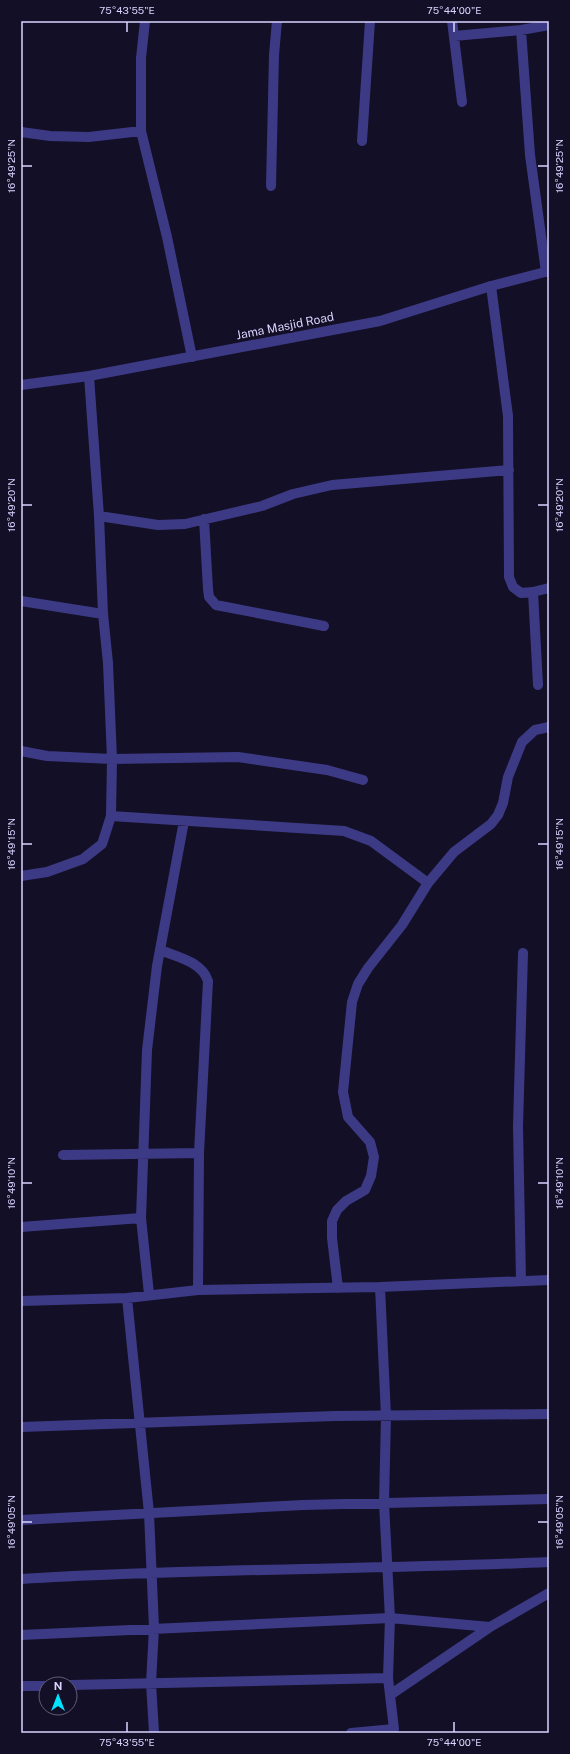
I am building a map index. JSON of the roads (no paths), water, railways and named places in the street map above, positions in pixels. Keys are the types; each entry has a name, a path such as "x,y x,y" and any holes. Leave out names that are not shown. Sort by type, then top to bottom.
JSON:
{"street":[{"path":"145,21 141,58 141,131 167,237 192,357"},
{"path":"271,186 276,21"},
{"path":"362,141 370,21"},
{"path":"452,21 462,102"},
{"path":"454,36 521,30 549,25"},
{"path":"521,30 530,155 548,272"},
{"path":"21,132 50,136 89,137 141,131"},
{"name":"Jama Masjid Road","path":"21,385 89,376 380,321 491,286 548,272"},
{"path":"491,286 508,416 509,577 513,587 521,593 549,588"},
{"path":"21,876 47,872 83,859 102,844 111,816 112,759 108,664 103,614 99,516 89,376"},
{"path":"99,516 158,525 185,524 262,506 293,494 332,485 509,470"},
{"path":"204,519 209,597 216,605 324,626"},
{"path":"533,592 538,685"},
{"path":"21,601 103,614"},
{"path":"338,1288 332,1238 332,1221 337,1210 346,1201 365,1190 372,1176 374,1157 370,1142 348,1117 343,1092 352,1002 358,984 368,968 402,925 428,883 454,852 491,824 498,815 503,803 508,777 522,742 535,730 549,727"},
{"path":"21,751 47,756 112,759 238,757 327,770 363,780"},
{"path":"111,816 344,831 371,841 428,883"},
{"path":"149,1294 141,1218 147,1050 160,950 184,821"},
{"path":"160,950 196,965 202,970 208,981 199,1153 198,1290"},
{"path":"521,1282 518,1126 523,953"},
{"path":"63,1155 199,1153"},
{"path":"21,1227 141,1218"},
{"path":"21,1301 127,1298 149,1294 198,1290 380,1287 549,1280"},
{"path":"351,1733 395,1731 388,1678 390,1618 384,1503 386,1416 380,1287"},
{"path":"127,1298 141,1423 149,1513 154,1628 151,1683 154,1733"},
{"path":"21,1427 386,1416 549,1414"},
{"path":"21,1520 384,1503 549,1499"},
{"path":"21,1579 152,1572 438,1567 549,1562"},
{"path":"390,1695 490,1627 549,1594"},
{"path":"21,1635 390,1618 490,1627"},
{"path":"78,1685 388,1678"},
{"path":"21,1686 38,1686"}]}
